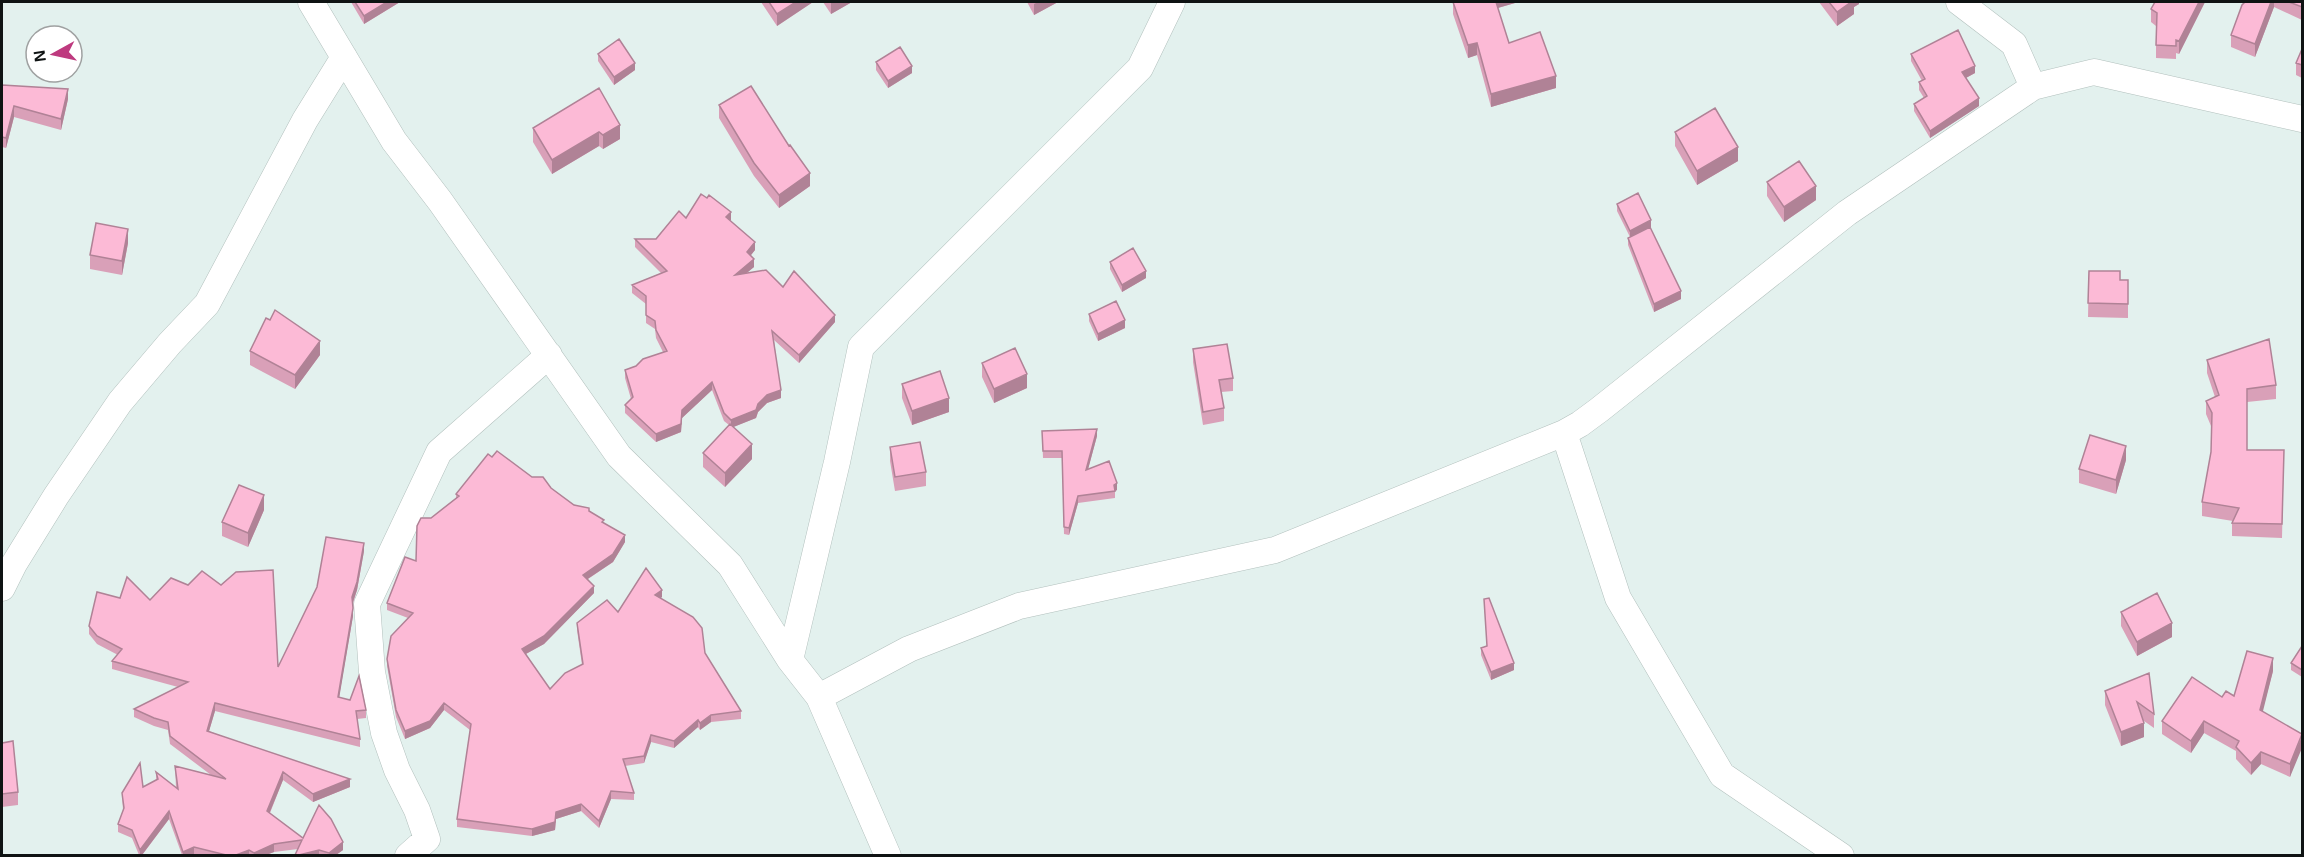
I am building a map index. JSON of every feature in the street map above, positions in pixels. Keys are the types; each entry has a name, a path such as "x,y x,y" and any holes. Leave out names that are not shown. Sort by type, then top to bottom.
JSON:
{"street":[{"path":"311,2 394,141 440,201 619,456 730,565 790,660 819,697 888,855"},
{"path":"790,660 837,462 861,347 1140,68 1172,2"},
{"path":"1959,2 2014,44 2032,87"},
{"path":"2,588 56,496 120,402 207,304 305,120 345,57"},
{"path":"819,697 909,649 1019,606 1275,550 1564,433 1599,410 1847,213 2032,87 2094,72 2302,119"},
{"path":"408,855 426,839 417,810 397,770 384,733 372,672 367,604 439,452 549,355"},
{"path":"1564,433 1618,598 1722,775 1841,855"}],"building":[{"path":"355,2 387,2 364,16"},
{"path":"769,2 796,2 777,14"},
{"path":"1453,2 1496,2 1509,43 1540,32 1556,76 1491,94 1477,43 1468,45"},
{"path":"1829,2 1851,2 1837,12"},
{"path":"2155,2 2199,2 2179,41 2176,40 2176,46 2156,45 2157,13 2151,9"},
{"path":"2245,2 2271,2 2255,44 2231,35"},
{"path":"2289,2 2302,2 2302,7"},
{"path":"1958,30 1975,66 1962,72 1979,98 1930,131 1914,104 1927,96 1919,82 1925,79 1911,54"},
{"path":"619,39 635,63 614,77 598,54"},
{"path":"900,47 912,66 888,81 876,62"},
{"path":"2302,49 2302,65 2296,63"},
{"path":"2,85 68,89 61,119 14,106 6,138 2,137"},
{"path":"751,86 789,146 810,173 779,195 754,163 719,105"},
{"path":"599,88 620,125 603,135 599,132 552,160 533,128"},
{"path":"1715,108 1738,147 1697,171 1675,132"},
{"path":"1799,161 1816,186 1784,207 1767,182"},
{"path":"1638,193 1651,220 1630,231 1617,204"},
{"path":"701,194 707,198 709,195 731,212 726,217 755,242 747,252 754,259 735,275 766,270 783,287 794,271 835,315 799,355 772,331 781,390 767,395 758,404 756,410 731,420 724,413 712,382 682,410 681,424 656,434 625,405 633,397 625,370 636,366 643,359 667,351 656,330 655,321 646,315 646,296 632,285 667,271 635,239 656,239 679,211 686,218"},
{"path":"96,223 128,229 122,261 90,255"},
{"path":"1650,227 1681,291 1654,304 1628,238"},
{"path":"1133,248 1146,271 1122,285 1110,262"},
{"path":"2089,271 2120,271 2120,280 2128,280 2128,304 2088,303"},
{"path":"1116,301 1125,320 1098,334 1089,314"},
{"path":"275,310 320,341 295,375 250,351 266,318 270,320"},
{"path":"2269,339 2276,385 2247,389 2247,450 2284,450 2282,524 2232,523 2239,508 2202,502 2211,452 2212,413 2206,401 2219,395 2207,360"},
{"path":"1227,344 1233,378 1219,380 1224,408 1203,412 1193,349"},
{"path":"1015,348 1027,374 994,389 982,363"},
{"path":"940,371 949,398 912,411 902,384"},
{"path":"730,424 752,444 725,473 703,453"},
{"path":"1097,429 1086,470 1109,461 1117,483 1114,485 1115,491 1078,496 1069,528 1064,527 1062,451 1043,451 1042,431"},
{"path":"2090,435 2126,446 2116,480 2079,469"},
{"path":"920,442 926,472 895,477 890,447"},
{"path":"497,451 532,477 543,477 551,488 574,505 589,508 589,511 604,520 602,522 625,535 613,554 583,575 594,586 544,636 522,649 550,689 565,673 583,664 577,623 607,600 618,612 646,568 662,590 655,595 693,617 702,628 705,653 741,711 711,715 700,723 698,720 674,741 651,735 644,756 623,759 634,793 611,791 599,821 581,804 556,812 555,822 532,829 457,819 471,724 444,703 430,721 405,731 396,710 387,659 391,636 413,613 387,603 405,557 416,561 417,526 421,518 431,518 459,496 456,494 488,454 492,457"},
{"path":"239,485 264,495 248,533 222,522"},
{"path":"326,537 364,543 352,597 353,608 338,697 350,700 359,676 366,710 356,711 360,739 215,703 207,731 350,779 313,794 283,772 267,811 303,838 319,805 331,819 343,842 329,853 319,850 299,855 295,855 302,840 274,844 254,853 249,850 236,855 226,855 194,847 183,852 169,811 140,850 132,830 118,824 124,808 122,793 140,763 143,787 158,779 156,772 178,789 175,766 226,779 170,736 168,722 134,709 188,682 112,661 122,649 97,636 89,626 97,592 120,598 127,577 150,600 171,578 188,585 202,571 221,585 236,572 273,570 278,667 317,587"},
{"path":"2157,593 2172,623 2137,642 2121,612"},
{"path":"1489,598 1514,663 1491,672 1481,648 1487,646 1484,599"},
{"path":"2302,646 2302,670 2291,663"},
{"path":"2247,651 2273,658 2260,710 2302,734 2290,764 2261,752 2251,763 2236,747 2239,741 2204,721 2191,741 2162,721 2192,677 2222,697 2226,691 2234,696"},
{"path":"2149,673 2154,714 2137,702 2144,723 2121,732 2105,691"},
{"path":"13,741 18,792 2,794 2,743"}]}
